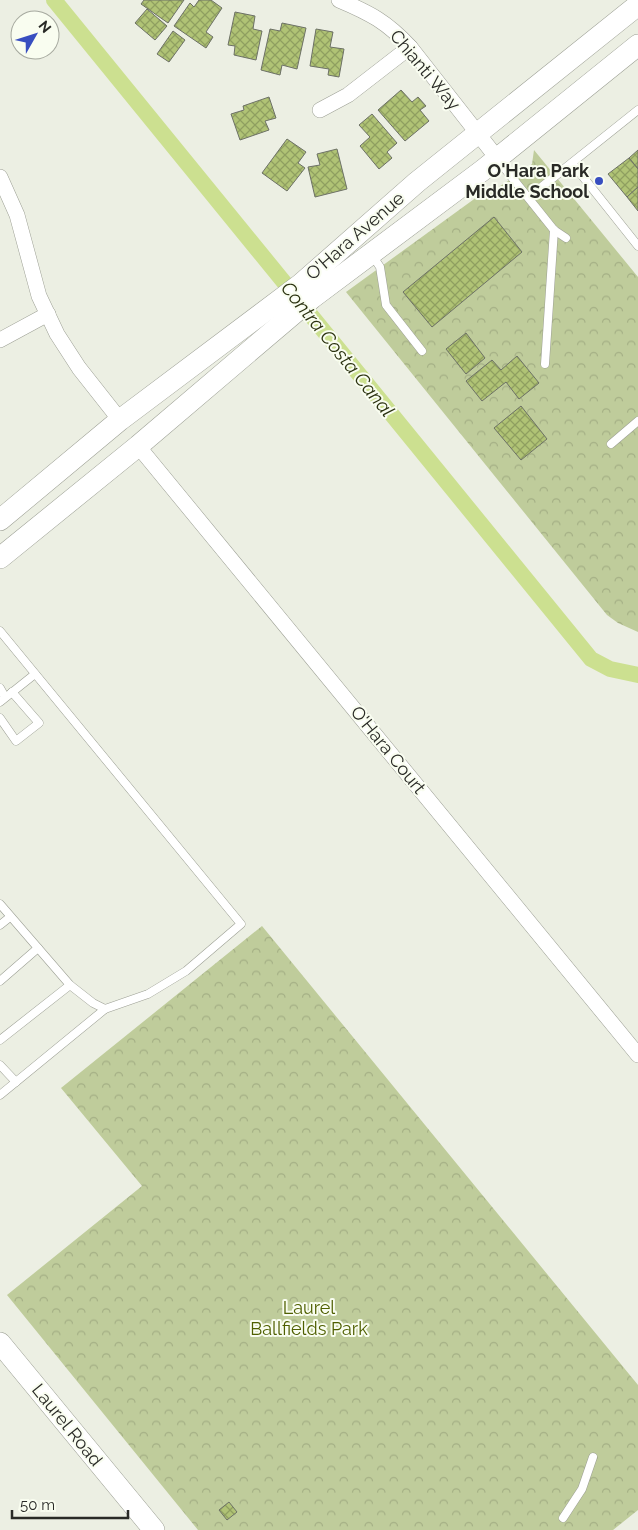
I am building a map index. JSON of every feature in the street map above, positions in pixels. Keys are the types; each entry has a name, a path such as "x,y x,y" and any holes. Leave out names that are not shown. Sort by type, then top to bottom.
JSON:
{"main road":[{"name":"O'Hara Avenue","path":"0,558 138,446 298,298 417,182 638,5"},
{"name":"O'Hara Avenue","path":"0,520 120,420 298,298 370,254 497,158 638,45"},
{"name":"Laurel Road","path":"0,1343 154,1530"}],"street":[{"name":"Chianti Way","path":"339,0 367,12 395,31 410,47 497,158"},
{"path":"320,110 348,95 410,47"},
{"path":"0,177 17,215 40,296 57,334 79,368 120,420"},
{"path":"0,340 48,314"},
{"name":"O'Hara Court","path":"138,446 638,1055"}],"lane":[{"path":"528,198 638,110"},
{"path":"497,158 554,230 566,238"},
{"path":"572,163 638,246"},
{"path":"545,364 554,230"},
{"path":"370,254 380,267 386,305 422,351"},
{"path":"611,444 638,421"},
{"path":"0,631 241,924 186,971 148,994 105,1009 0,1095"},
{"path":"6,697 35,674"},
{"path":"0,688 6,697 39,723 16,741 0,718"},
{"path":"0,904 70,985 92,1003 105,1009"},
{"path":"0,925 10,917"},
{"path":"0,980 38,948"},
{"path":"0,1040 70,985"},
{"path":"0,1065 16,1082"},
{"path":"563,1518 582,1489 593,1457"}],"green space":[{"path":"534,150 638,277 638,632 618,623 607,615 346,292 488,189 497,188 524,171 532,164"},
{"name":"Laurel Ballfields Park","path":"262,926 638,1385 638,1510 613,1530 198,1530 7,1295 142,1186 61,1088"}],"building":[{"path":"144,0 184,0 168,23 141,4"},
{"path":"199,0 211,0 222,8 206,32 213,37 206,48 174,26 190,3 194,7"},
{"path":"147,9 167,26 155,40 135,23"},
{"path":"235,12 255,16 253,29 262,31 256,60 234,55 235,46 228,45"},
{"path":"282,23 306,28 297,69 282,65 280,75 261,70 270,29 280,31"},
{"path":"316,29 333,32 330,47 344,49 339,77 328,75 329,69 310,66"},
{"path":"173,31 185,40 169,62 157,54"},
{"path":"401,90 412,102 418,97 426,106 420,110 429,121 405,141 378,110"},
{"path":"269,97 276,118 265,121 269,130 240,140 231,114 244,110 243,106"},
{"path":"372,114 397,143 387,152 392,158 379,169 360,146 370,137 359,125"},
{"path":"287,139 306,152 298,163 305,168 287,191 262,173"},
{"path":"337,149 347,189 315,197 308,167 320,165 317,154"},
{"path":"638,150 638,169 629,158"},
{"path":"629,158 638,169 638,187 627,197 608,174"},
{"path":"638,187 638,211 627,197"},
{"path":"494,217 522,252 432,327 403,292"},
{"path":"466,333 485,358 466,374 446,349"},
{"path":"517,356 539,383 519,399 506,382 482,401 466,381 492,360 501,370"},
{"path":"521,406 547,439 521,460 494,428"},
{"path":"229,1502 237,1512 227,1520 219,1510"}],"waterway":[{"name":"Contra Costa Canal","path":"54,0 591,659 610,669 638,675"}],"place":[{"name":"O'Hara Park Middle School","path":"599,181"}]}
